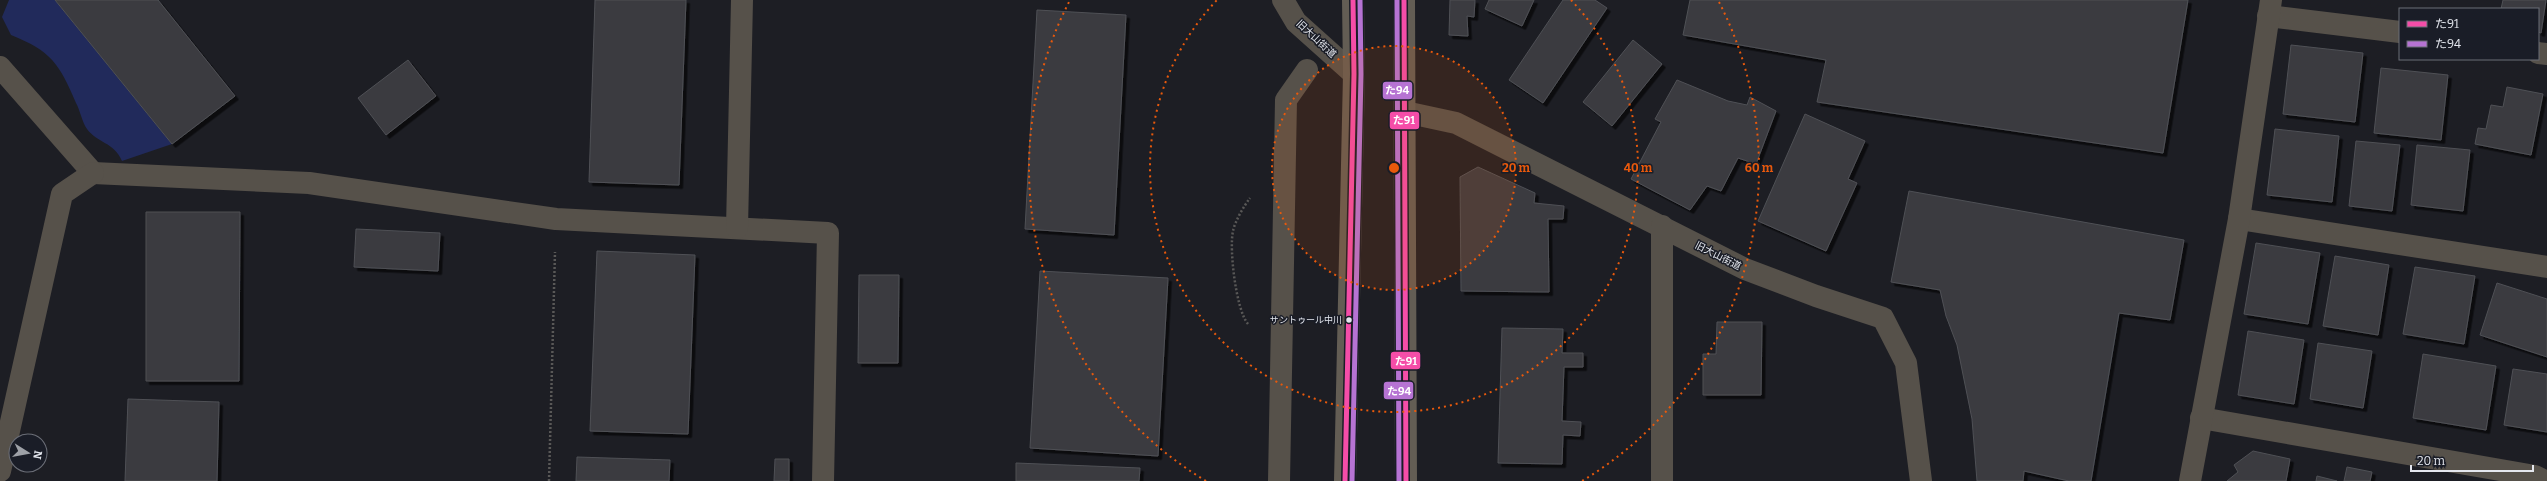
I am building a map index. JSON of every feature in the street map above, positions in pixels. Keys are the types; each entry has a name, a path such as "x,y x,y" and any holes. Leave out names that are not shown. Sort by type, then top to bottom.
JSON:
{"main road":[{"path":"1345,481 1354,74 1353,0"},
{"path":"1404,0 1406,481"}],"street":[{"path":"737,228 742,0"},
{"name":"旧大山街道","path":"1283,0 1296,22 1354,74"},
{"path":"2190,481 2239,219 2269,8 2399,32"},
{"path":"0,67 92,173"},
{"path":"1279,481 1286,100 1307,70"},
{"name":"旧大山街道","path":"1405,112 1456,123 1745,269 1816,296 1883,318 1906,363 1921,481"},
{"path":"0,471 62,194 92,173 309,183 556,219 828,233 823,481"},
{"path":"2239,219 2547,267"},
{"path":"1662,226 1662,481"},
{"path":"2201,418 2535,476 2545,481"}],"path":[{"path":"549,481 556,219"}],"shaded area":[{"path":"9,0 55,0 172,144 122,161 115,150 91,134 84,123 59,68 45,53 25,41 11,35 2,17"}],"building":[{"path":"55,0 158,0 235,96 172,144"},
{"path":"595,0 686,0 679,185 589,182"},
{"path":"1450,0 1475,0 1474,17 1467,16 1468,36 1449,35"},
{"path":"1489,0 1534,0 1522,26 1485,9"},
{"path":"1563,0 1595,0 1607,8 1543,103 1509,80"},
{"path":"1690,0 2188,0 2163,153 1817,102 1826,60 1683,35"},
{"path":"2503,0 2546,0 2541,33 2539,32 2539,8 2501,8"},
{"path":"1037,10 1126,15 1114,235 1025,229"},
{"path":"1633,40 1662,64 1612,126 1583,102"},
{"path":"2291,45 2363,53 2355,122 2283,114"},
{"path":"408,60 436,96 386,135 358,98"},
{"path":"2381,68 2448,75 2441,140 2374,133"},
{"path":"1677,80 1728,101 1747,105 1750,97 1776,111 1756,164 1738,158 1721,191 1707,186 1690,210 1631,179 1661,122 1655,119"},
{"path":"2507,87 2543,94 2531,155 2475,144 2478,128 2486,129 2491,105 2503,107"},
{"path":"1805,114 1865,141 1848,179 1857,183 1826,251 1758,221"},
{"path":"2275,129 2339,136 2332,202 2267,195"},
{"path":"2356,141 2400,145 2392,211 2349,206"},
{"path":"2417,145 2470,150 2463,211 2411,205"},
{"path":"1478,167 1535,193 1534,203 1564,206 1563,219 1548,219 1549,292 1461,291 1460,177"},
{"path":"1909,191 2184,240 2170,320 2119,313 2091,481 2069,481 2024,471 2023,481 1977,481 1972,419 1957,345 1946,316 1940,290 1891,282"},
{"path":"146,212 240,212 239,381 146,381"},
{"path":"356,229 440,233 438,271 354,267"},
{"path":"2256,243 2320,253 2308,324 2244,314"},
{"path":"597,251 695,255 688,434 590,431"},
{"path":"2335,256 2389,265 2378,335 2323,326"},
{"path":"2415,267 2475,276 2464,344 2403,334"},
{"path":"1040,271 1168,278 1158,456 1030,448"},
{"path":"859,275 899,275 898,363 858,363"},
{"path":"2497,283 2547,299 2547,357 2480,335"},
{"path":"1717,322 1762,322 1761,395 1703,395 1703,354 1716,354"},
{"path":"1502,328 1563,329 1562,353 1583,353 1583,367 1564,367 1562,421 1581,422 1580,436 1563,435 1562,464 1498,463"},
{"path":"2248,331 2304,340 2294,404 2238,395"},
{"path":"2318,343 2372,351 2363,408 2310,399"},
{"path":"2423,354 2496,366 2486,430 2413,418"},
{"path":"2513,369 2547,374 2547,432 2504,425"},
{"path":"128,399 219,402 217,481 125,481"},
{"path":"2253,451 2290,459 2286,481 2227,481 2238,472 2234,465"},
{"path":"577,457 670,460 669,481 576,481"},
{"path":"775,459 789,459 789,481 774,481"},
{"path":"1016,463 1140,468 1139,481 1016,481"},
{"path":"2347,467 2372,472 2370,481 2344,481"},
{"path":"2317,476 2337,481 2316,481"}],"transit line":[{"name":"た91","path":"1345,481 1354,74 1353,0"},
{"name":"た94","path":"1352,481 1361,74 1360,0"},
{"name":"た94","path":"1397,0 1399,481"},
{"name":"た91","path":"1404,0 1406,481"}],"place":[{"name":"サントゥール中川","path":"1349,320"}]}
